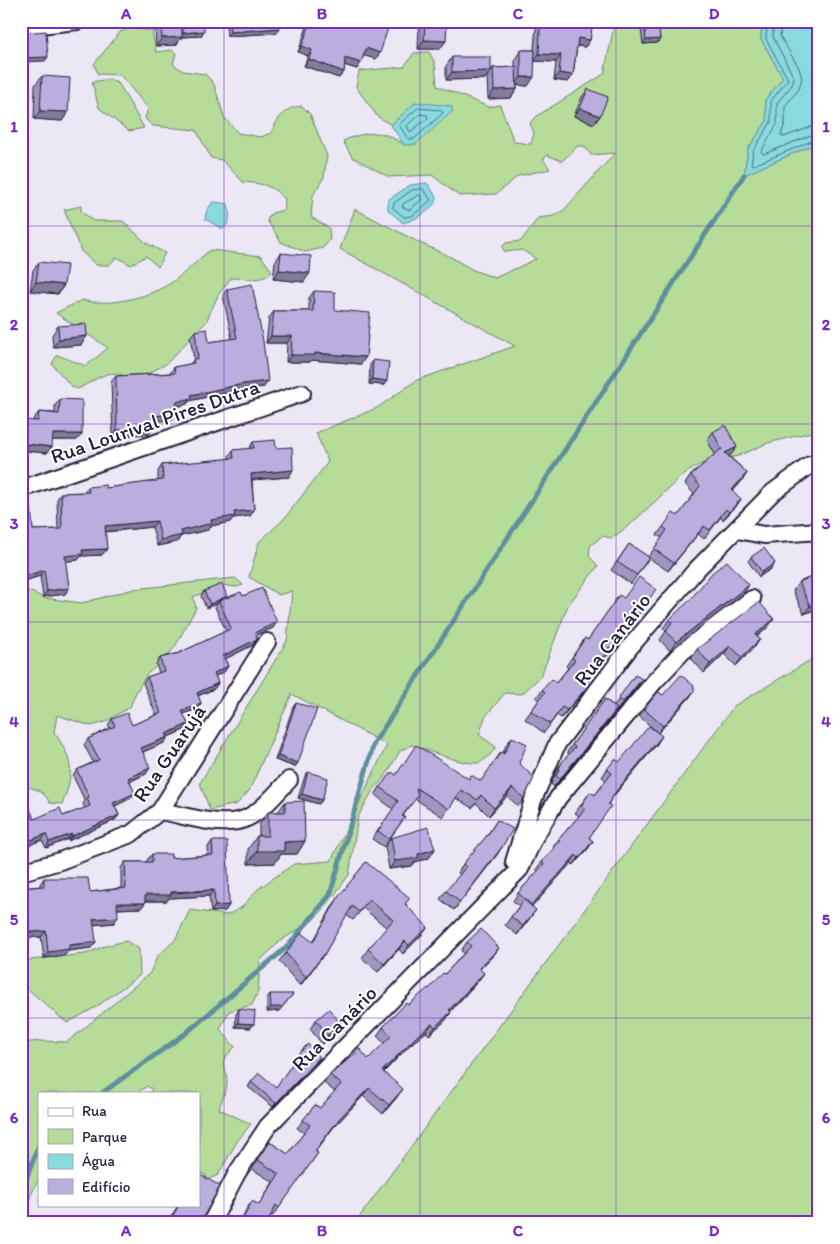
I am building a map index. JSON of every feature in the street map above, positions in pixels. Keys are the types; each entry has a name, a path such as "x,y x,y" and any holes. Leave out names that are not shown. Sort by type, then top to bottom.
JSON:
{"street":[{"path":"21,27 77,21"},
{"name":"Rua Lourival Pires Dutra","path":"21,489 302,393"},
{"name":"Rua Canário","path":"509,881 533,800 557,744 665,605 772,494 810,465"},
{"path":"737,530 764,535 819,531"},
{"name":"Rua Canário","path":"211,1223 237,1173 268,1126 520,869 534,838 558,798 654,682 683,651 752,599"},
{"name":"Rua Guarujá","path":"21,872 60,861 131,834 160,811 267,642"},
{"path":"160,811 217,822 239,821 260,810 289,780"}],"green space":[{"path":"615,21 762,21 761,39 783,78 765,100 767,121 748,149 744,175 819,142 819,430 768,443 738,456 701,464 684,474 630,525 612,538 602,536 590,546 589,556 598,566 568,605 541,676 522,694 505,693 485,717 479,735 496,747 485,759 476,763 470,763 412,745 400,751 385,777 373,790 358,817 349,875 324,909 312,921 280,941 260,961 258,992 252,1005 229,1011 220,1029 235,1047 224,1061 227,1085 219,1109 251,1124 238,1140 218,1175 207,1180 205,1174 200,1173 200,1092 151,1092 152,1089 147,1086 138,1092 38,1092 38,1180 30,1197 28,1218 21,1223 21,1043 40,1041 67,1042 150,973 157,957 175,940 190,910 227,915 241,908 258,889 294,864 331,861 387,745 292,694 249,791 237,804 210,810 200,783 287,641 292,591 279,595 249,577 259,542 284,519 328,462 316,433 377,408 417,380 515,346 340,249 355,209 473,270 495,278 536,259 522,250 505,252 502,247 506,243 521,241 538,218 554,216 564,210 615,153 591,155 584,146 578,146 562,161 547,155 543,159 550,169 518,176 496,194 459,196 432,175 389,177 352,157 343,141 376,133 386,135 403,143 416,144 416,102 391,125 377,116 356,87 359,71 404,67 414,53 429,52 435,63 437,86 489,107 500,105 514,142 531,144 534,133 530,123 537,116 604,74"},
{"path":"130,28 152,31 156,52 172,50 176,53 173,64 183,71 205,74 214,84 224,117 238,133 261,137 271,133 282,114 296,107 302,106 310,114 327,156 324,177 313,195 311,217 329,228 330,239 323,248 305,252 281,242 267,220 272,213 284,210 285,199 280,194 266,186 243,182 222,160 211,158 196,130 153,126 145,119 148,108 120,75 98,74 94,64 120,32"},
{"path":"109,79 119,84 144,128 129,131 99,108 92,82"},
{"path":"81,206 81,211 93,221 123,221 146,243 165,253 158,267 146,256 131,265 117,257 109,265 96,265 81,251 64,210"},
{"path":"210,250 261,256 271,270 271,273 258,279 231,278 218,295 206,322 166,364 132,382 125,376 112,373 99,377 78,389 71,386 52,364 57,355 86,366 108,348 56,313 82,300 91,302 120,301 140,297 158,290 179,277"},
{"path":"235,578 243,585 236,587 222,585 193,597 196,608 176,645 166,659 147,674 136,692 130,707 105,722 91,726 57,715 54,732 65,751 70,766 69,783 62,804 50,803 38,790 21,786 21,587 44,598 82,603 134,589"},
{"path":"819,655 819,1223 355,1223 734,706"},
{"path":"126,941 139,949 140,975 96,1007 67,1023 21,983 21,961 85,954 105,946"}],"water":[{"path":"762,21 819,21 819,142 744,175 748,149 767,121 765,100 783,78 761,39"},
{"path":"416,102 451,106 453,111 416,144 404,145 391,125"},
{"path":"427,183 437,198 432,207 423,214 403,223 388,210 388,200 410,185"},
{"path":"213,202 228,204 229,218 223,229 205,219 207,210"}],"building":[{"path":"161,21 182,21 182,37 162,38"},
{"path":"182,21 204,21 204,31 183,33"},
{"path":"229,21 279,21 280,28 230,32"},
{"path":"311,21 344,21 358,26 360,21 367,21 388,28 380,53 366,48 361,63 345,58 344,72 309,59 312,50 302,46"},
{"path":"425,21 447,21 446,41 424,40"},
{"path":"541,21 593,21 590,40 578,38 573,75 559,73 561,55 539,54"},
{"path":"644,21 658,21 660,39 646,40"},
{"path":"46,31 48,57 21,58 21,33"},
{"path":"521,50 535,50 534,77 521,77"},
{"path":"452,57 491,57 491,71 452,72"},
{"path":"516,67 517,89 494,90 493,68"},
{"path":"42,76 70,78 68,112 40,111"},
{"path":"588,89 608,97 600,116 580,108"},
{"path":"281,253 311,256 310,273 279,270"},
{"path":"39,262 67,265 64,285 36,282"},
{"path":"252,284 263,341 268,381 243,384 191,395 192,398 176,402 177,414 153,416 153,428 117,430 116,376 175,373 174,367 194,363 193,359 198,358 195,331 207,329 209,342 237,338 227,289"},
{"path":"314,291 335,292 335,310 370,313 366,357 315,353 315,355 291,355 292,336 271,336 274,311 313,311"},
{"path":"86,324 87,336 59,339 58,326"},
{"path":"373,360 389,362 387,381 372,379"},
{"path":"60,399 82,400 82,434 53,434 52,447 27,444 27,449 21,449 21,420 38,421 39,412 59,414"},
{"path":"725,425 737,447 725,453 747,473 732,490 741,499 729,512 726,509 710,530 704,526 674,563 654,549 667,530 663,527 673,513 678,516 700,486 691,475 722,450 713,432"},
{"path":"275,440 276,448 292,447 293,470 251,474 254,510 234,512 235,516 211,520 212,523 181,531 182,535 161,540 157,521 105,526 107,549 82,550 83,554 65,556 69,588 47,591 44,570 23,577 21,573 21,506 31,506 33,530 62,529 61,493 89,492 88,487 106,485 106,488 163,480 162,465 234,458 233,450 254,448 253,442"},
{"path":"815,495 819,495 819,511 816,511"},
{"path":"629,544 649,557 637,575 617,562"},
{"path":"764,548 775,563 762,572 751,557"},
{"path":"727,561 749,585 676,642 666,631 672,622 669,620 690,600 712,573"},
{"path":"819,574 819,602 810,606 799,582"},
{"path":"639,577 656,589 612,649 609,647 590,676 593,679 588,686 567,710 562,707 550,724 531,711 545,692 542,690 552,679 556,683 575,660 572,658 585,638 588,640 619,595 624,598"},
{"path":"222,584 227,596 210,604 204,591"},
{"path":"262,588 277,622 256,632 257,639 223,656 228,666 214,673 218,683 197,693 201,703 182,711 188,724 166,734 168,737 141,748 150,768 128,778 135,793 113,803 119,815 72,836 72,834 49,842 46,834 21,844 21,788 34,819 60,808 63,816 90,806 87,798 89,797 77,770 99,760 88,739 115,726 112,719 127,713 132,725 161,713 147,677 164,671 160,658 179,653 231,628 219,601 241,592 243,596"},
{"path":"759,602 774,619 755,635 760,639 742,657 730,646 710,664 697,649"},
{"path":"635,675 642,679 623,702 618,699"},
{"path":"681,675 694,686 694,691 663,726 644,709 658,692 663,695"},
{"path":"605,699 617,709 560,779 556,776 562,762 575,747 572,745"},
{"path":"296,703 317,709 298,763 278,756"},
{"path":"649,726 662,736 617,790 608,804 611,806 589,838 593,841 579,858 576,855 532,905 518,893 544,864 542,862 560,841 558,840 585,809 581,806 590,792 595,795 612,773 607,769 615,759 619,762"},
{"path":"512,737 527,744 519,763 534,778 524,798 512,788 494,808 481,795 478,800 461,790 449,809 416,788 418,796 402,816 405,817 389,839 378,831 398,801 380,787 392,772 396,775 416,745 469,779 471,775 481,781 501,752 504,754"},
{"path":"308,772 328,778 322,800 302,794"},
{"path":"304,801 305,841 284,842 284,851 257,851 257,836 268,836 268,812 285,812 285,802"},
{"path":"497,820 513,829 502,847 460,902 446,891 466,867 463,864 489,833"},
{"path":"428,827 435,849 418,854 418,858 395,861 391,838"},
{"path":"212,841 227,841 229,905 215,906 214,890 171,892 171,895 145,895 145,903 117,903 118,917 93,919 96,942 69,945 69,949 48,952 46,931 21,933 21,888 44,886 44,878 88,878 90,892 126,888 125,862 152,862 152,854 171,854 171,858 213,855"},
{"path":"366,862 410,898 405,904 428,927 409,945 405,941 384,964 368,949 393,920 369,899 359,912 352,906 325,953 306,977 286,953 301,933 313,942 339,896"},
{"path":"524,900 536,910 523,926 511,917"},
{"path":"481,929 499,948 479,968 484,973 449,1010 451,1012 435,1027 432,1024 417,1036 382,1071 403,1089 389,1105 369,1088 339,1119 315,1151 318,1153 279,1208 276,1205 267,1223 241,1223 252,1201 259,1205 279,1174 258,1160 270,1142 288,1154 310,1125 303,1120 315,1105 320,1108 341,1084 330,1075 360,1049 368,1059 391,1036 383,1027 406,1003 408,1005 429,989 443,973 445,974 471,946 467,942"},
{"path":"270,994 293,994 282,1007 271,1007"},
{"path":"239,1009 255,1011 254,1024 238,1023"},
{"path":"329,1009 341,1024 328,1035 316,1020"},
{"path":"308,1044 320,1057 276,1103 251,1082 259,1073 276,1087 297,1055"},
{"path":"200,1175 220,1186 200,1223 169,1222 178,1206 200,1206"}],"waterway":[{"path":"103,1092 186,1033 288,946 330,895 374,743 744,175"},
{"path":"21,1192 38,1148"}]}
